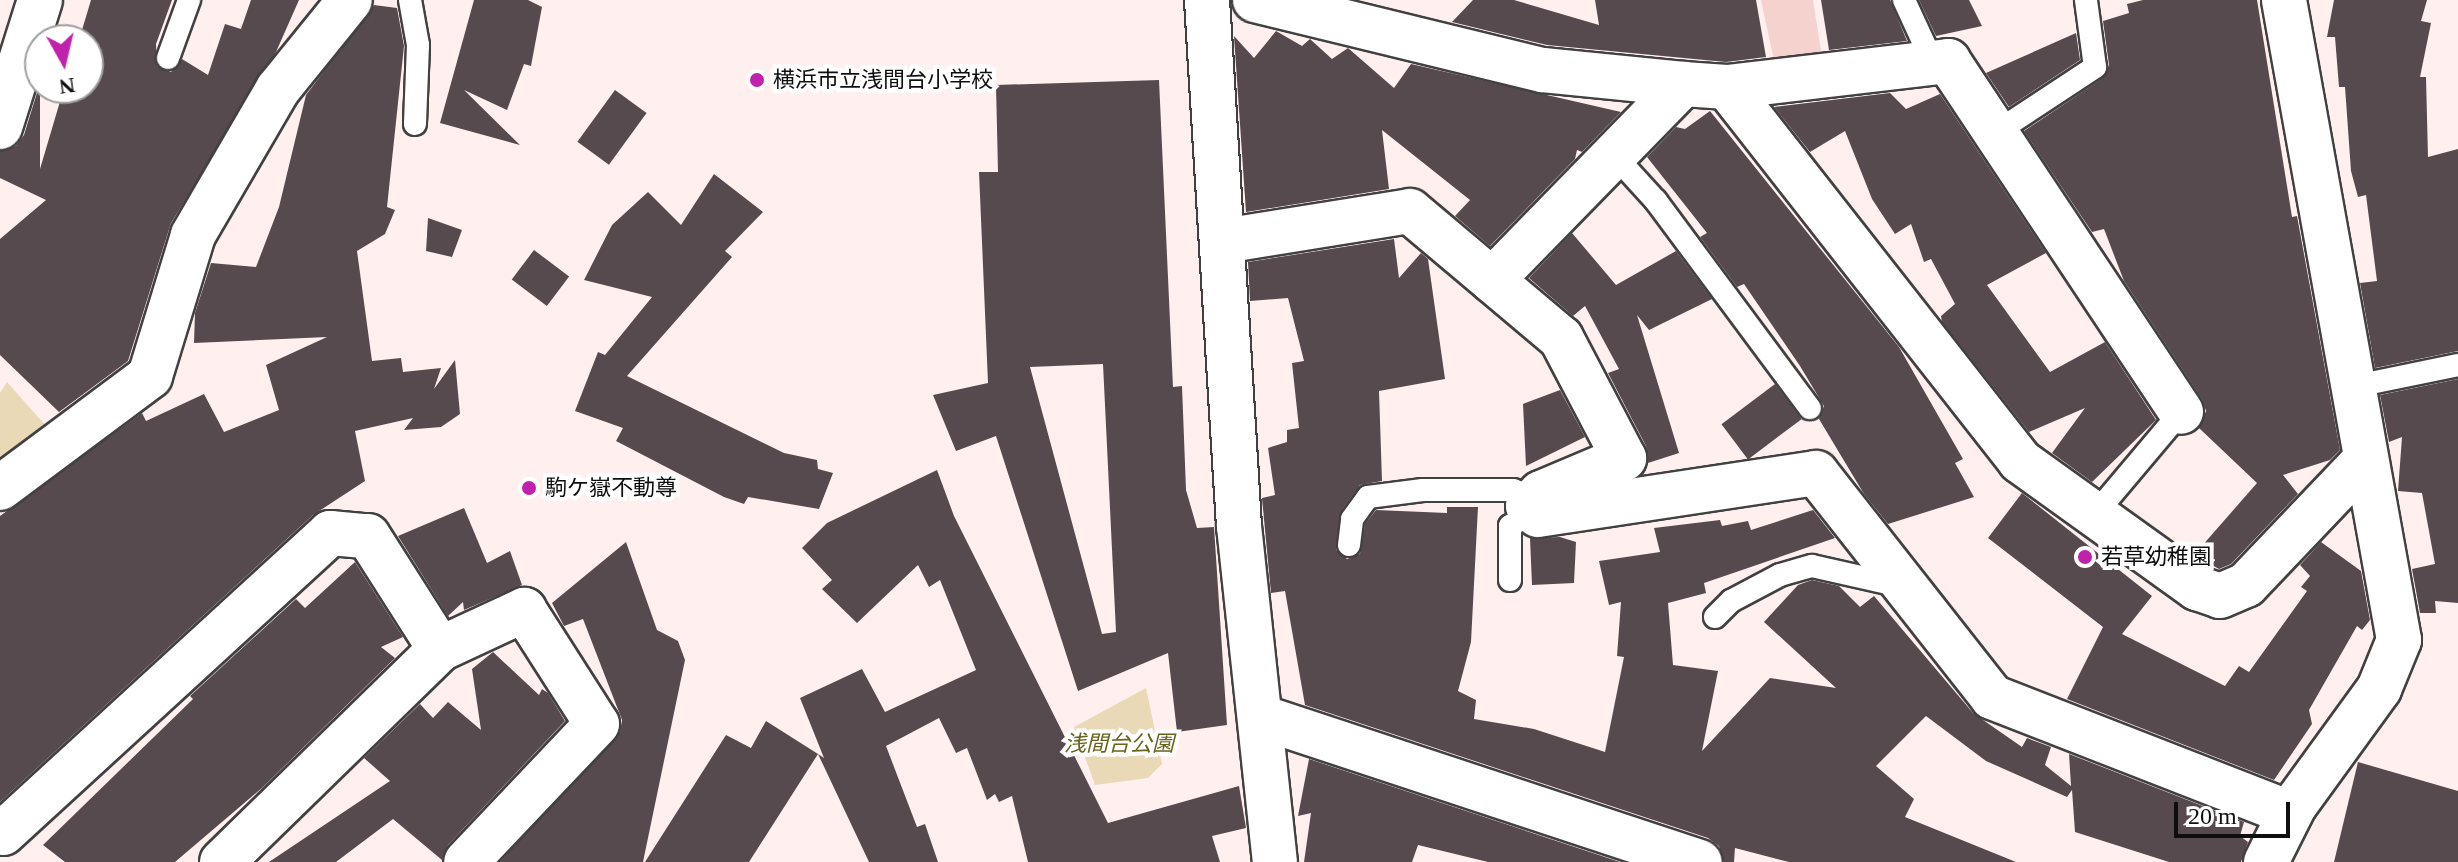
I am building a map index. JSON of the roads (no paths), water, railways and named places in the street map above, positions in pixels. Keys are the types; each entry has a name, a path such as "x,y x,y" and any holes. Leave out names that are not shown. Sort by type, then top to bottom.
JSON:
{"street":[{"path":"0,127 40,0"},
{"path":"0,488 150,376 193,235 278,89 350,0"},
{"path":"1207,0 1239,526 1275,862"},
{"path":"1255,0 1543,70 1683,84 1727,87 1948,61 2181,412"},
{"path":"2266,862 2290,813 2379,689 2399,640 2363,462 2284,0"},
{"path":"1492,280 1683,84"},
{"path":"1727,87 2020,461 2197,588 2220,596 2246,585 2363,462"},
{"path":"1223,241 1410,211 1561,338 1624,458 1534,505 1538,515 1815,444 1905,587 1992,697 2290,813"},
{"path":"6,846 330,533 368,536 440,649"},
{"path":"222,862 440,649 524,610 597,724 466,862"},
{"path":"1261,717 1700,862"}],"lane":[{"path":"168,58 189,0"},
{"path":"410,0 418,45 415,124"},
{"path":"1904,0 1933,63"},
{"path":"1995,133 2095,67 2086,0"},
{"path":"1614,155 1656,201 1815,444"},
{"path":"2351,387 2458,365"},
{"path":"2095,514 2181,412"},
{"path":"1349,545 1352,519 1368,497 1423,490 1513,490 1534,505 1510,526 1510,580"},
{"path":"1715,617 1731,601 1780,575 1812,566 1905,587"}],"place":[{"name":"横浜市立浅間台小学校","path":"757,80"},
{"name":"駒ケ嶽不動尊","path":"529,488"},
{"name":"若草幼稚園","path":"2085,557"}],"park label":[{"name":"浅間台公園","path":"1119,744"}]}
